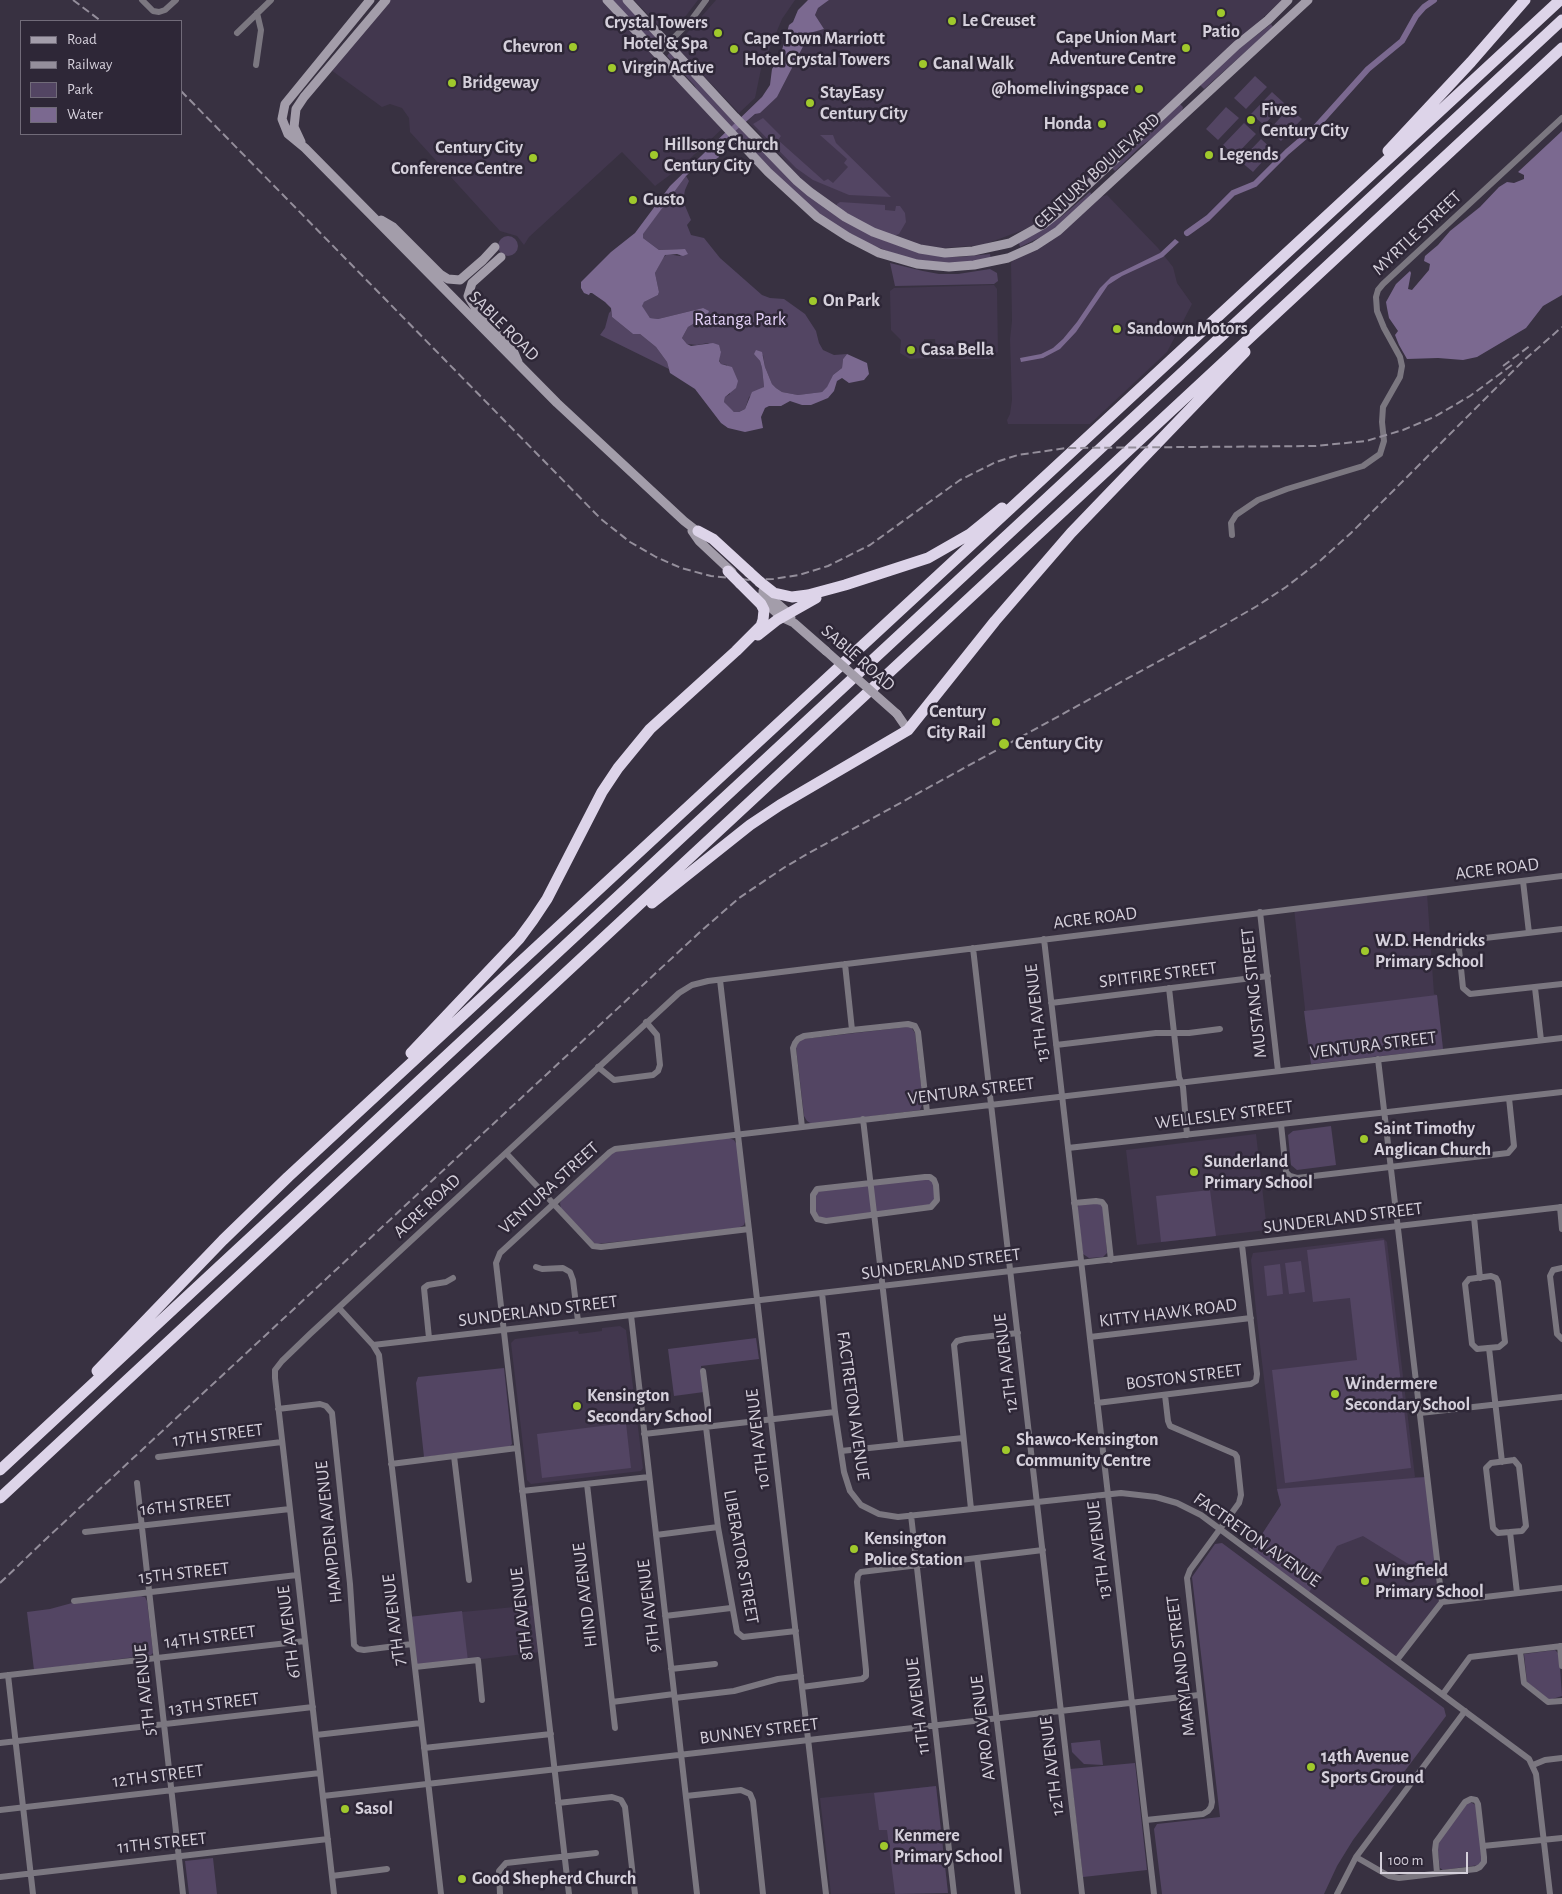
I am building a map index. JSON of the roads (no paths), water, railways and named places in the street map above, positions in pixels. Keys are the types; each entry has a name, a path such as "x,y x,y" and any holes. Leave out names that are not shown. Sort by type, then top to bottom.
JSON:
{"highway":[{"path":"1309,233 1471,62 1525,0"},
{"path":"22,1450 223,1240 356,1114 1560,0"},
{"path":"0,1470 1562,20"},
{"path":"0,1498 1562,48"},
{"path":"476,1056 661,895 750,825 910,726 995,621 1071,533 1260,337 1308,284"},
{"path":"742,576 774,593 792,597 808,595 845,585 928,558 977,529 1036,479 1051,471"},
{"path":"356,1114 479,979 519,939 547,899 602,792 618,768 650,729 761,626 764,620 764,610 761,604 742,576 713,540 698,531"},
{"path":"736,651 819,596 845,585"}],"main road":[{"name":"SABLE ROAD","path":"370,0 285,104 282,112 284,126 288,134 305,148 599,443 684,521 698,531"},
{"name":"SABLE ROAD","path":"305,148 294,128 294,114 304,97 386,0"},
{"name":"CENTURY BOULEVARD","path":"608,0 724,127 788,192 818,218 848,237 879,252 900,260 933,267 960,267 1008,258 1035,246 1066,224 1308,0"},
{"name":"CENTURY BOULEVARD","path":"627,0 734,117 797,180 825,204 851,220 888,238 920,249 946,253 959,253 1010,244 1036,229 1058,213 1288,0"},
{"path":"797,180 820,208 821,213 818,218"},
{"path":"368,212 393,227 440,274 448,279 460,280 495,247"},
{"path":"501,257 472,283 468,296 478,312 515,352 519,364"},
{"name":"SABLE ROAD","path":"684,521 699,541 742,576 910,726"}],"street":[{"path":"142,0 153,10 159,12 165,10 176,0"},
{"path":"236,33 271,0"},
{"path":"658,54 669,44 706,0"},
{"path":"256,65 261,30 257,14"},
{"name":"MYRTLE STREET","path":"1232,536 1231,523 1236,515 1258,500 1287,489 1363,466 1380,454 1384,441 1383,407 1400,377 1402,366 1398,353 1377,311 1378,290 1562,118"},
{"name":"ACRE ROAD","path":"277,1367 646,1022 683,989 697,983 1562,876"},
{"path":"1523,881 1529,933"},
{"name":"MUSTANG STREET","path":"1260,912 1278,1071"},
{"path":"1562,929 1465,940 1460,944 1459,951 1463,988 1467,993 1473,995 1562,984"},
{"name":"13TH AVENUE","path":"1044,939 1154,1894"},
{"name":"12TH AVENUE","path":"973,948 1082,1894"},
{"path":"845,964 852,1030"},
{"name":"SPITFIRE STREET","path":"1051,1003 1268,976"},
{"name":"10TH AVENUE","path":"720,980 826,1894"},
{"path":"1169,988 1187,1135"},
{"path":"1535,988 1541,1040"},
{"path":"598,1067 614,1080 653,1075 658,1071 660,1065 657,1035 646,1022"},
{"path":"802,1127 794,1043 798,1038 804,1036 852,1030 908,1024 915,1026 918,1032 927,1112"},
{"path":"1056,1045 1173,1032 1220,1029"},
{"name":"VENTURA STREET","path":"503,1330 497,1259 500,1253 612,1150 1562,1038"},
{"path":"1378,1059 1442,1602 1397,1660"},
{"name":"WELLESLEY STREET","path":"1068,1148 1562,1092"},
{"path":"1281,1124 1286,1172 1290,1176 1297,1178 1508,1153 1513,1150 1514,1142 1509,1098"},
{"path":"863,1119 901,1444"},
{"path":"506,1153 590,1243 597,1247 749,1229"},
{"path":"930,1177 934,1180 937,1193 936,1202 931,1208 874,1214 823,1221 816,1217 812,1206 813,1195 818,1190 871,1183 930,1177"},
{"path":"1074,1203 1096,1200 1102,1202 1105,1206 1111,1260"},
{"path":"1561,1207 1562,1229"},
{"name":"SUNDERLAND STREET","path":"373,1345 1561,1207"},
{"path":"1474,1217 1480,1278"},
{"name":"BOSTON STREET","path":"1097,1403 1251,1384 1256,1380 1257,1374 1242,1245"},
{"path":"536,1267 542,1269 563,1268 570,1272 573,1280 578,1321"},
{"path":"1562,1268 1554,1269 1550,1274 1557,1334 1562,1339"},
{"path":"1493,1276 1498,1282 1505,1342 1501,1347 1477,1349 1472,1344 1465,1284 1469,1279 1480,1278 1493,1276"},
{"path":"429,1338 424,1288 428,1285 446,1282 453,1278"},
{"name":"FACTRETON AVENUE","path":"822,1293 835,1412 846,1482 850,1491 861,1505 888,1516 1108,1494 1132,1493 1166,1499 1188,1508 1221,1529 1527,1757 1533,1765"},
{"path":"339,1308 373,1345"},
{"name":"9TH AVENUE","path":"631,1315 698,1894"},
{"name":"KITTY HAWK ROAD","path":"1090,1337 1250,1318"},
{"name":"8TH AVENUE","path":"503,1330 569,1894"},
{"path":"971,1509 954,1345 957,1341 965,1339 1018,1333"},
{"name":"7TH AVENUE","path":"373,1345 379,1355 441,1894"},
{"path":"1489,1348 1502,1462"},
{"name":"6TH AVENUE","path":"277,1367 274,1373 334,1894"},
{"name":"LIBERATOR STREET","path":"703,1371 718,1527 736,1632 743,1637 796,1631"},
{"name":"MARYLAND STREET","path":"1146,1820 1203,1814 1211,1807 1212,1802 1186,1578 1241,1499 1237,1457 1232,1451 1170,1426 1165,1395"},
{"path":"1420,1413 1562,1397"},
{"name":"HAMPDEN AVENUE","path":"278,1409 320,1404 326,1406 332,1412 350,1584 354,1645 358,1649 364,1650 412,1644"},
{"path":"644,1434 835,1412"},
{"path":"841,1451 963,1438"},
{"name":"17TH STREET","path":"158,1457 282,1442"},
{"path":"391,1464 518,1448"},
{"path":"454,1456 469,1580"},
{"path":"1514,1460 1519,1464 1526,1527 1522,1531 1510,1532 1498,1533 1494,1531 1486,1468 1490,1463 1514,1460"},
{"path":"522,1491 649,1477"},
{"name":"5TH AVENUE","path":"137,1484 184,1894"},
{"name":"HIND AVENUE","path":"587,1484 615,1728"},
{"name":"16TH STREET","path":"85,1532 290,1509"},
{"name":"11TH AVENUE","path":"911,1515 954,1894"},
{"path":"656,1535 718,1527"},
{"path":"1510,1532 1517,1593"},
{"path":"802,1686 864,1678 866,1670 857,1582 858,1575 861,1572 1043,1550"},
{"name":"AVRO AVENUE","path":"977,1558 1018,1894"},
{"name":"15TH STREET","path":"74,1600 297,1575"},
{"path":"1442,1602 1562,1588"},
{"path":"665,1616 731,1608"},
{"name":"14TH STREET","path":"0,1676 305,1641"},
{"path":"1443,1694 1470,1657 1561,1646 1562,1666"},
{"path":"1520,1650 1524,1683 1548,1702 1562,1700"},
{"path":"415,1667 478,1660 482,1700"},
{"path":"672,1669 715,1664"},
{"path":"8,1675 33,1894"},
{"path":"612,1702 734,1691 778,1679 801,1676"},
{"name":"BUNNEY STREET","path":"323,1796 1199,1695"},
{"name":"13TH STREET","path":"0,1743 313,1707"},
{"path":"1337,1894 1356,1857 1465,1711"},
{"path":"316,1735 421,1723"},
{"path":"424,1748 550,1734"},
{"path":"1550,1894 1536,1774 1533,1765 1545,1760 1562,1758"},
{"name":"12TH STREET","path":"0,1810 320,1773"},
{"path":"686,1796 741,1790 750,1794 763,1894"},
{"path":"558,1803 612,1797 623,1802 635,1894"},
{"path":"1356,1857 1389,1876 1400,1878 1437,1873 1480,1867 1484,1862 1476,1800 1471,1799 1465,1802 1436,1842 1437,1873"},
{"path":"1483,1846 1562,1838"},
{"name":"11TH STREET","path":"0,1877 328,1839"},
{"path":"500,1894 498,1874 504,1864 596,1853"},
{"path":"332,1876 387,1870"}],"water":[{"path":"808,0 829,0 818,8 815,15 824,29 810,33 777,97 760,113 755,114 720,144 719,157 703,160 686,176 643,234 643,238 659,250 685,249 688,254 683,256 677,254 665,255 655,273 658,295 644,302 642,306 650,318 658,319 703,308 709,311 707,316 688,327 682,338 691,346 713,343 719,345 721,352 719,361 721,364 732,367 738,381 736,388 725,397 724,402 734,412 745,409 752,392 764,387 760,361 754,354 756,350 762,352 765,367 772,384 782,392 798,395 822,392 833,375 842,368 843,359 847,354 867,363 869,374 864,380 849,383 842,378 837,381 834,391 828,398 811,405 802,405 790,401 781,406 769,406 765,408 761,417 763,428 745,432 728,428 721,423 695,389 670,373 667,362 656,347 640,334 633,334 612,317 611,308 605,302 592,293 589,295 584,293 581,288 581,282 611,252 635,233 670,186 762,97 770,85 772,69 780,57 789,25 793,22 798,10"},
{"path":"1562,131 1562,295 1543,306 1526,328 1477,357 1463,360 1438,358 1407,359 1395,335 1398,331 1389,318 1386,302 1396,284 1410,271 1408,289 1412,290 1429,270 1430,264 1424,261 1425,256 1450,231 1480,207 1499,187 1507,182 1514,183 1524,179 1524,175 1518,172"},
{"path":"1175,239 1179,242 1163,257 1122,276 1108,285 1076,332 1060,349 1043,358 1021,362 1020,358 1041,354 1053,348 1063,339 1100,288 1111,277 1160,253"}],"waterway":[{"path":"1187,233 1208,218 1233,193 1255,184 1287,152 1315,128 1368,69 1402,41 1416,16 1434,0"}],"railway":[{"path":"73,0 100,20"},
{"path":"182,92 601,519 630,542 656,557 681,568 711,576 750,580 773,579 799,575 828,566 870,545 960,480 996,462 1018,455 1066,448 1315,446 1366,441 1403,430 1434,417 1470,396 1512,365"},
{"path":"0,1583 700,932 739,898 809,853 1205,636 1286,587 1321,560 1351,533 1522,362 1562,327"},
{"path":"1503,366 1531,345"}],"place":[{"name":"Patio","path":"1221,13"},
{"name":"Le Creuset","path":"952,21"},
{"name":"Crystal Towers Hotel & Spa","path":"718,33"},
{"name":"Chevron","path":"573,47"},
{"name":"Cape Union Mart Adventure Centre","path":"1186,48"},
{"name":"Cape Town Marriott Hotel Crystal Towers","path":"734,49"},
{"name":"Canal Walk","path":"923,64"},
{"name":"Virgin Active","path":"612,68"},
{"name":"Bridgeway","path":"452,83"},
{"name":"@homelivingspace","path":"1139,89"},
{"name":"StayEasy Century City","path":"810,103"},
{"name":"Fives Century City","path":"1251,120"},
{"name":"Honda","path":"1102,124"},
{"name":"Hillsong Church Century City","path":"654,155"},
{"name":"Legends","path":"1209,155"},
{"name":"Century City Conference Centre","path":"533,158"},
{"name":"Gusto","path":"633,200"},
{"name":"On Park","path":"813,301"},
{"name":"Sandown Motors","path":"1117,329"},
{"name":"Casa Bella","path":"911,350"},
{"name":"Century City Rail","path":"996,722"},
{"name":"Century City","path":"1004,744"},
{"name":"W.D. Hendricks Primary School","path":"1365,951"},
{"name":"Saint Timothy Anglican Church","path":"1364,1139"},
{"name":"Sunderland Primary School","path":"1194,1172"},
{"name":"Windermere Secondary School","path":"1335,1394"},
{"name":"Kensington Secondary School","path":"577,1406"},
{"name":"Shawco-Kensington Community Centre","path":"1006,1450"},
{"name":"Kensington Police Station","path":"854,1549"},
{"name":"Wingfield Primary School","path":"1365,1581"},
{"name":"14th Avenue Sports Ground","path":"1311,1767"},
{"name":"Sasol","path":"345,1809"},
{"name":"Kenmere Primary School","path":"884,1846"},
{"name":"Good Shepherd Church","path":"462,1879"}],"park label":[{"name":"Ratanga Park","path":"740,320"}]}
